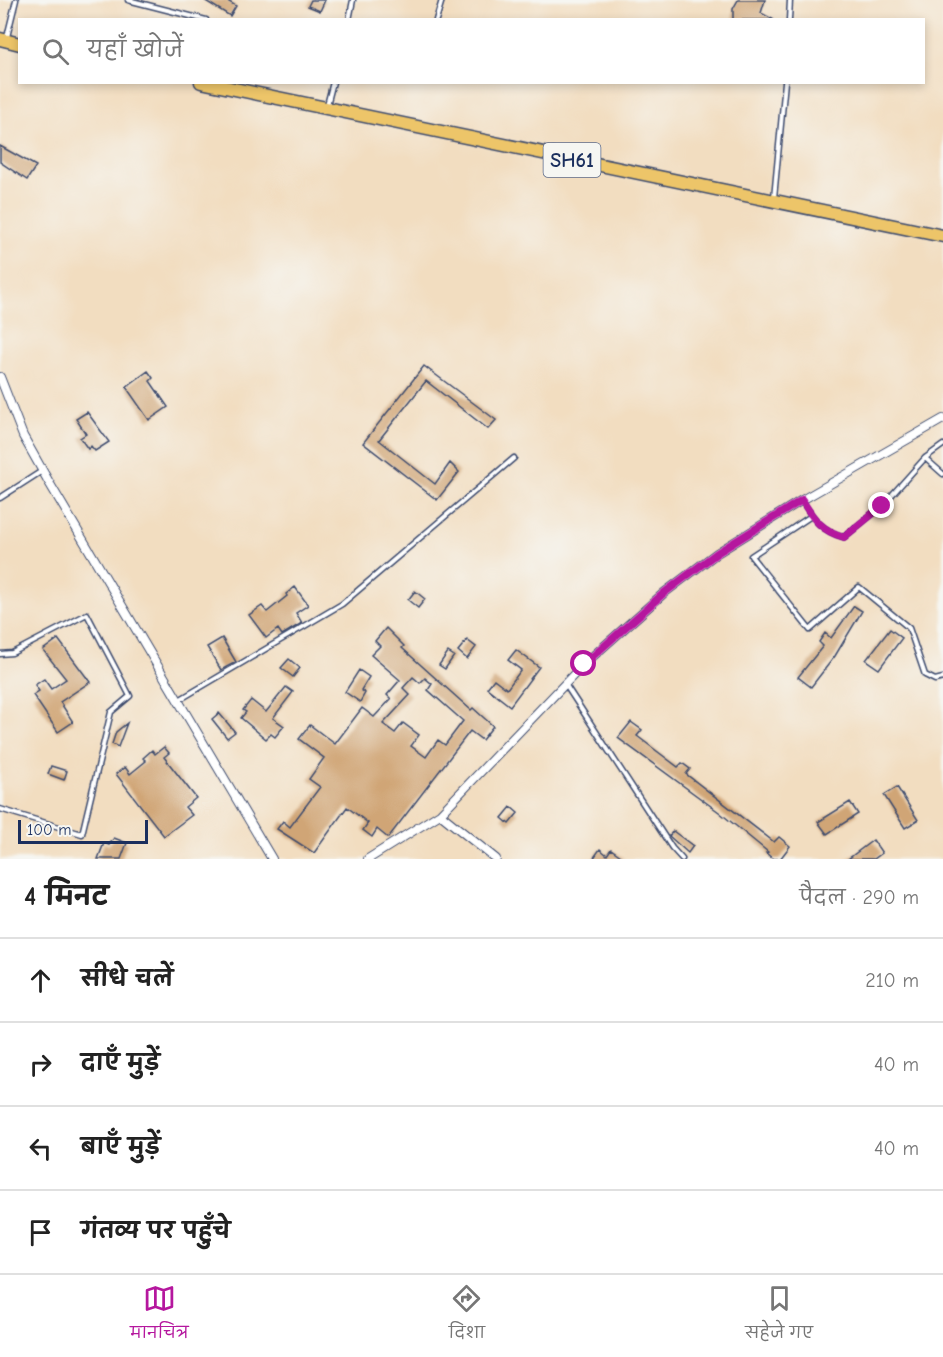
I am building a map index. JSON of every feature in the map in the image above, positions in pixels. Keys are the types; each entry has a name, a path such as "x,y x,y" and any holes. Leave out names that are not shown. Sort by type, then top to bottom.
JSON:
{"main road":[{"path":"3,40 18,44"},
{"name":"SH61","path":"210,84 943,236"}],"street":[{"path":"0,377 23,436 272,859"},
{"path":"368,859 440,814 565,683 664,593 717,553 802,500 943,419"},
{"path":"440,814 496,859"}],"lane":[{"path":"3,40 16,0"},
{"path":"128,0 198,18"},
{"path":"349,18 353,0"},
{"path":"437,18 442,0"},
{"path":"789,18 790,0"},
{"path":"326,109 332,84"},
{"path":"774,202 785,84"},
{"path":"802,500 811,516 830,533 844,537 882,506 925,458 943,445"},
{"path":"178,700 342,604 514,458"},
{"path":"925,458 943,474"},
{"path":"0,498 43,470"},
{"path":"811,516 751,556 810,630 859,587 909,628 925,675 935,680 943,678"},
{"path":"0,654 12,653 87,614 130,696 111,712 82,834 0,809"},
{"path":"565,683 672,848 682,859"}],"building":[{"path":"204,0 226,0 236,6 230,16"},
{"path":"311,0 325,0 320,11 308,6"},
{"path":"738,0 765,0 761,13 770,18 733,18 733,9"},
{"path":"0,146 36,166 27,180 0,162"},
{"path":"424,366 496,420 488,429 426,381 379,440 435,484 450,463 459,472 437,500 363,443"},
{"path":"148,371 153,378 150,381 168,407 149,420 126,387"},
{"path":"87,412 109,442 95,451 91,446 88,449 80,438 86,434 76,419"},
{"path":"295,587 308,605 296,613 302,623 282,635 278,629 266,638 249,615 262,606 267,612"},
{"path":"415,591 425,599 418,608 408,600"},
{"path":"854,606 862,611 835,656 811,687 798,677 823,646 819,642 825,633 831,638"},
{"path":"386,628 404,646 402,648 471,710 473,708 493,726 482,740 470,731 388,838 377,829 372,837 363,830 368,823 347,807 314,853 277,829 283,821 290,827 320,787 309,779 324,758 299,739 310,725 335,744 362,708 374,717 391,699 387,695 400,680 371,655 380,646 375,641","holes":["413,677 420,683 425,678 432,684 428,690 463,721 445,745 438,740 426,757 411,746 419,735 403,723 395,733 383,724 410,695 403,688"]},
{"path":"890,629 902,638 879,669 866,660"},
{"path":"222,638 236,662 221,670 207,647"},
{"path":"58,639 90,682 60,702 73,722 58,732 33,695 39,691 35,685 44,679 51,689 66,679 43,650"},
{"path":"467,640 476,647 467,659 458,651"},
{"path":"516,650 539,667 510,706 487,688 494,679 507,689 521,670 508,660"},
{"path":"448,652 454,656 445,669 439,665"},
{"path":"289,659 300,668 293,677 281,668"},
{"path":"359,670 369,677 361,690 365,693 360,702 345,692"},
{"path":"286,687 293,692 273,718 284,726 275,737 271,734 266,739 241,718 246,712 243,710 251,700 266,712"},
{"path":"219,713 235,732 227,738 212,719"},
{"path":"631,722 642,730 637,736 678,767 682,763 690,769 686,774 774,842 779,837 790,846 780,859 773,859 766,853 768,852 719,812 618,738"},
{"path":"127,723 118,747 112,744 116,732"},
{"path":"164,747 169,753 164,757 196,798 185,807 192,815 164,836 116,774 125,767 130,774 146,761 143,758 152,750 155,754"},
{"path":"51,766 67,771 64,780 48,774"},
{"path":"897,787 918,820 905,828 884,795"},
{"path":"850,802 858,814 827,834 818,822"},
{"path":"511,807 518,813 509,824 502,818"},
{"path":"673,831 693,846 688,853 669,836"},
{"path":"114,838 127,843 121,859 98,859 104,843 109,845"},
{"path":"873,840 882,853 874,859 848,859"},
{"path":"600,849 607,855 611,849 625,859 593,859"}],"route":[{"path":"584,664 664,593 717,553 802,500 815,522 830,533 844,537 882,506"}]}
